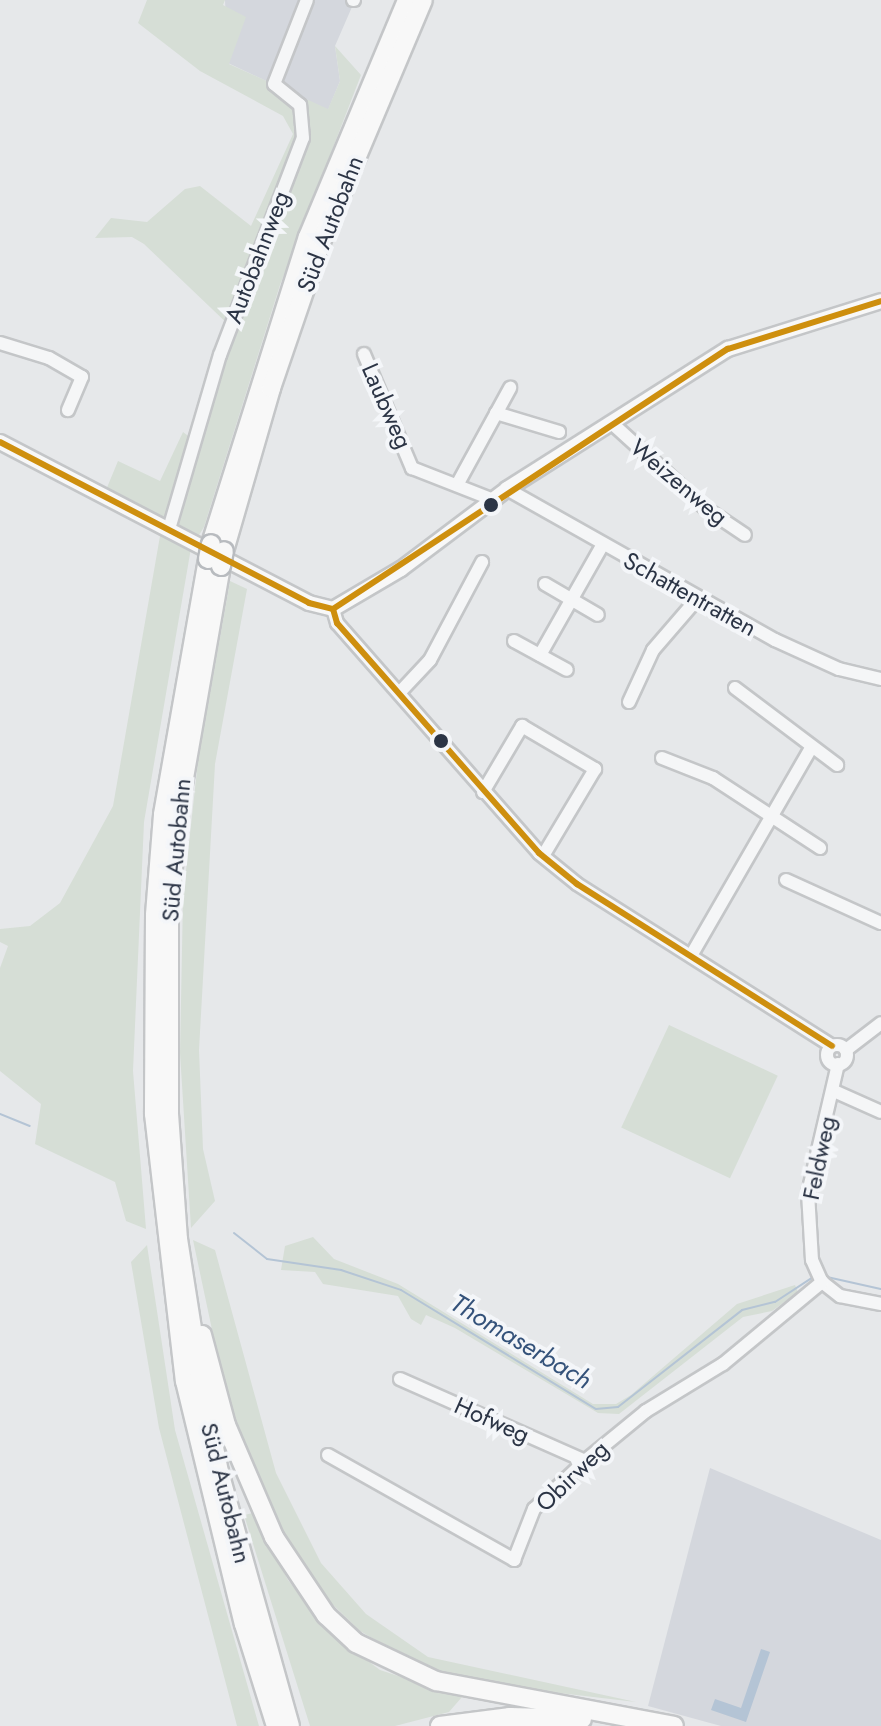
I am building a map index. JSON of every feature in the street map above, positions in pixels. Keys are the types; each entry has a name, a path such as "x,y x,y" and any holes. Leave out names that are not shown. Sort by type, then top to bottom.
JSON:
{"highway":[{"name":"Süd Autobahn","path":"276,1726 236,1594 185,1381 154,1114 155,915 163,815 216,555 308,237 407,0"},
{"name":"Süd Autobahn","path":"290,1726 219,1472 182,1270 169,1114 169,916 193,701 216,555 322,239 423,0"},
{"path":"182,1270 250,1485 274,1537 326,1615 369,1651 436,1681 674,1726"},
{"path":"440,1726 552,1717 648,1726"}],"main road":[{"path":"0,442 309,603 333,609 401,569 491,499 615,426 728,349 881,301"}],"street":[{"name":"Autobahnweg","path":"169,529 220,355 303,138 300,105 274,84 307,0"},
{"path":"0,343 49,358 82,377 68,410"},
{"name":"Laubweg","path":"364,354 412,468 491,499"},
{"path":"457,485 510,388"},
{"path":"496,413 559,432"},
{"name":"Weizenweg","path":"615,426 705,508 745,535"},
{"name":"Schattentratten","path":"507,489 697,599 839,669 881,679"},
{"path":"540,655 602,546"},
{"path":"401,691 430,660 482,562"},
{"path":"545,584 598,615"},
{"path":"629,702 653,650 697,599"},
{"path":"333,609 337,623 401,691 483,792 543,856 832,1046 846,1050"},
{"path":"514,641 567,670"},
{"path":"735,688 837,765"},
{"path":"483,792 522,726 595,769 543,856"},
{"path":"692,954 811,748"},
{"path":"662,758 713,778 820,848"},
{"path":"786,880 881,923"},
{"path":"832,1046 828,1058 838,1064 846,1050 881,1023"},
{"name":"Feldweg","path":"822,1282 809,1239 808,1193 838,1064"},
{"path":"834,1091 881,1112"},
{"path":"822,1282 840,1296 881,1304"},
{"name":"Obirweg","path":"328,1455 514,1560 534,1509 585,1461 646,1411 736,1355 822,1282"},
{"name":"Hofweg","path":"400,1379 585,1461"}],"shaded area":[{"path":"147,0 225,0 223,5 246,17 229,64 328,109 340,81 335,46 361,75 280,285 204,527 191,548 144,822 133,1071 146,1229 126,1221 115,1182 35,1144 41,1104 0,1071 0,968 8,946 0,942 0,929 30,926 60,903 113,806 160,536 101,502 118,461 160,481 183,432 196,442 233,329 144,244 132,237 95,238 111,218 147,222 185,189 200,186 251,226 293,134 283,116 200,71 138,23"},
{"path":"225,0 355,0 335,46 340,81 328,110 228,63"},
{"path":"230,581 247,589 215,764 199,1050 203,1149 215,1201 191,1228 180,1053 183,898 198,761"},
{"path":"669,1025 778,1076 730,1178 621,1127"},
{"path":"313,1237 334,1259 398,1284 593,1404 616,1404 631,1395 737,1304 795,1285 798,1292 772,1311 743,1317 619,1414 598,1413 455,1328 426,1315 421,1325 411,1319 398,1296 323,1284 315,1272 281,1270 285,1246"},
{"path":"193,1240 215,1250 276,1473 321,1563 366,1614 428,1657 636,1702 508,1687 424,1668 360,1631 323,1595 291,1551 228,1405"},
{"path":"147,1245 175,1430 259,1726 237,1726 159,1428 131,1262"},
{"path":"710,1468 881,1540 881,1726 721,1726 648,1706"},
{"path":"253,1513 288,1580 327,1630 380,1670 462,1697 449,1712 395,1726 310,1726 244,1515"}],"water":[{"path":"761,1649 770,1652 746,1722 711,1710 715,1699 741,1708"}],"waterway":[{"name":"Thomaserbach","path":"0,1114 30,1126"},
{"name":"Thomaserbach","path":"234,1233 267,1259 341,1270 401,1290 596,1409 618,1407 742,1310 775,1302 813,1277"},
{"name":"Thomaserbach","path":"827,1277 881,1289"}],"transit line":[{"path":"0,442 309,603 333,609 728,349 881,301"},
{"path":"333,609 337,623 539,853 577,884 832,1046"}]}
